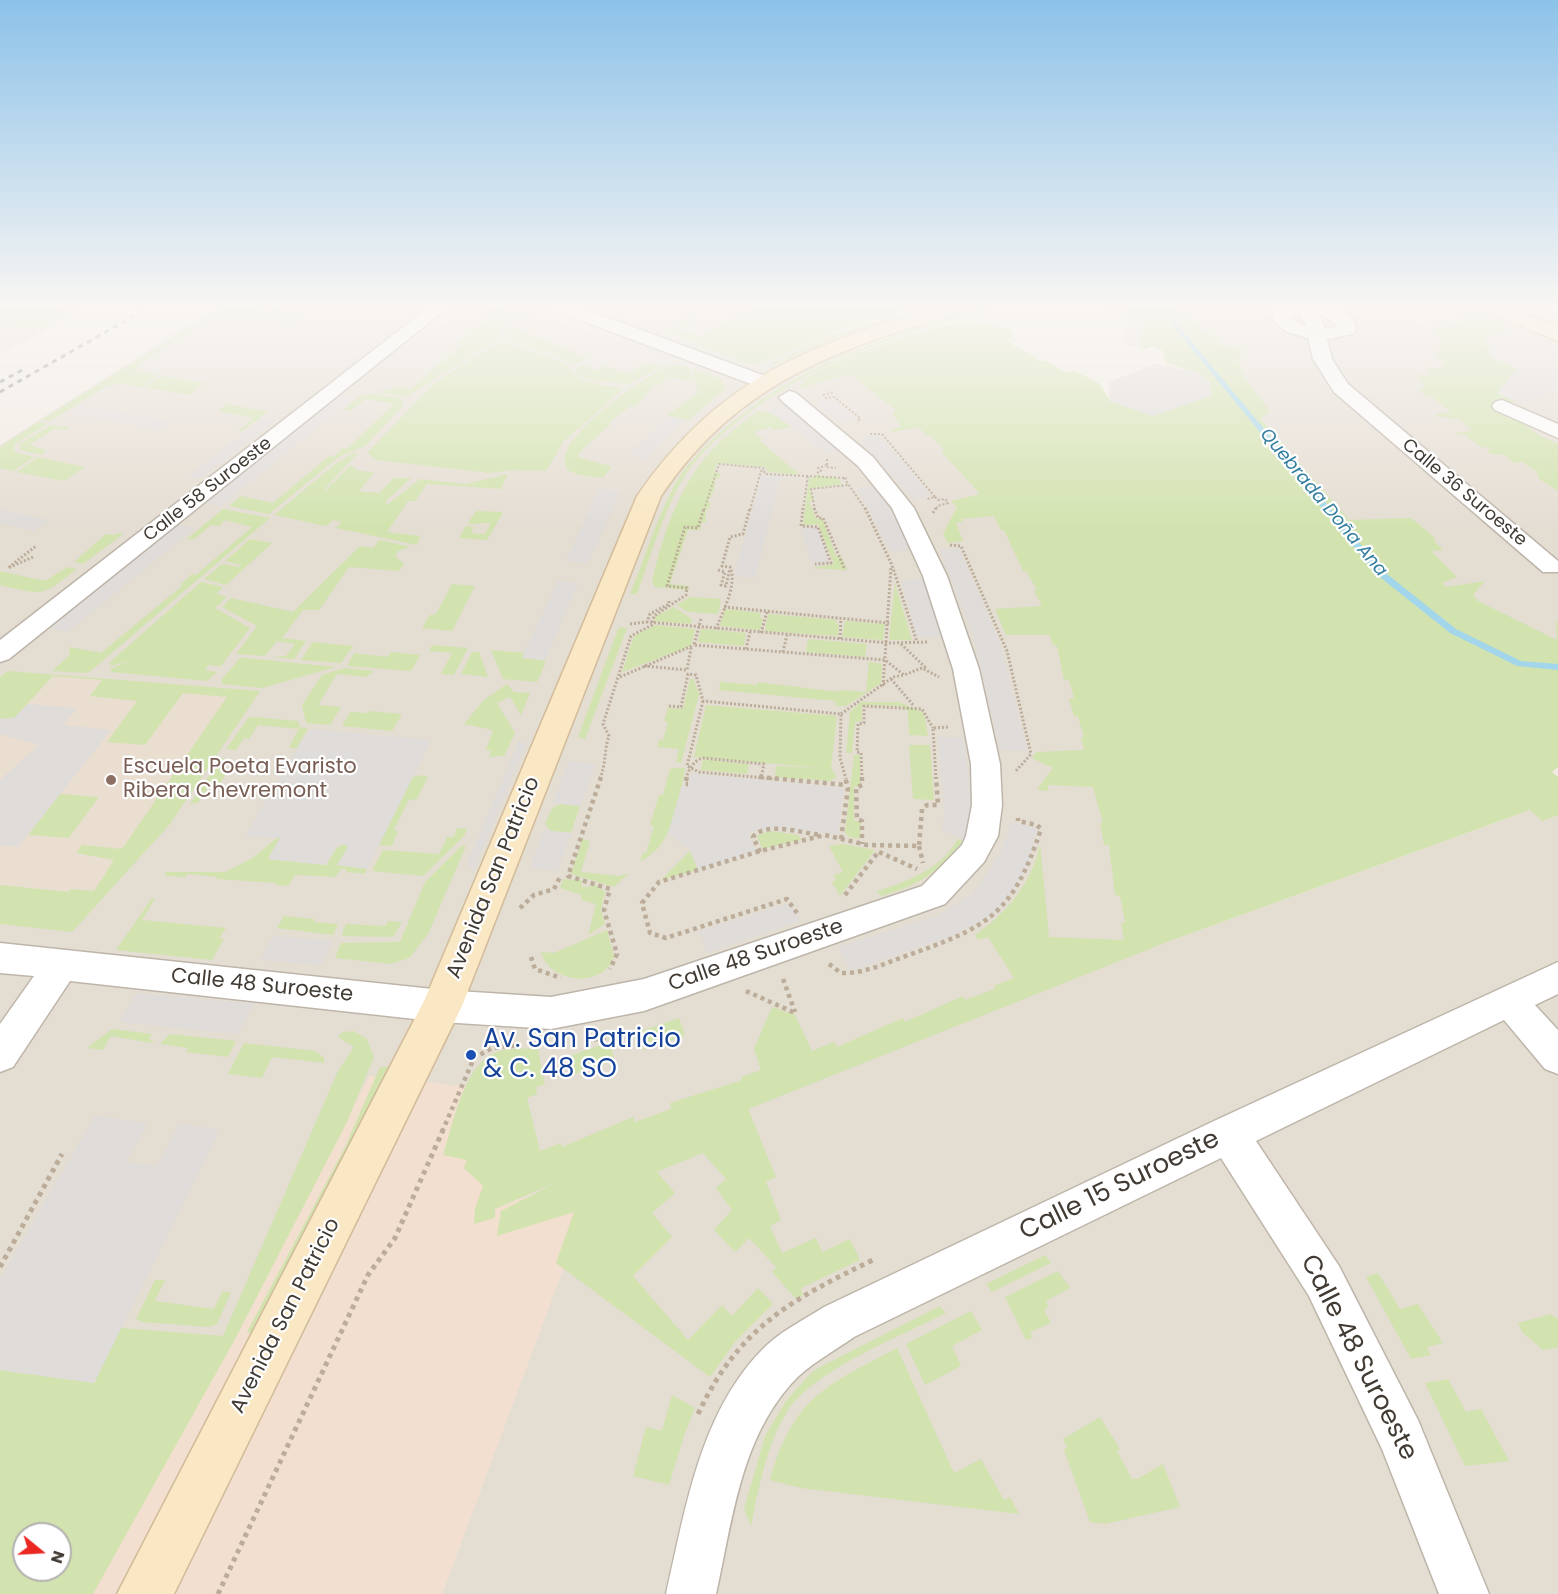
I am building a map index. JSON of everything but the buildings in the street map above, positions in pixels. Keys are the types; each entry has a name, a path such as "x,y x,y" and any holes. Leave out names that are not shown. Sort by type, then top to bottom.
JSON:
{"street":[{"name":"Calle 58 Suroeste","path":"0,653 349,378"},
{"name":"Calle 48 Suroeste","path":"0,958 442,1006 551,1013 644,995 933,895 964,867 982,837 988,806 977,720 958,643 924,549 903,508 863,457 847,441 778,390 748,378"},
{"name":"Avenida San Patricio","path":"145,1594 442,1006 649,496 672,461 732,407 778,390 790,378"},
{"name":"Calle 36 Suroeste","path":"1335,378 1341,388 1551,567"},
{"path":"1502,406 1558,432"},
{"path":"0,1055 62,964"},
{"name":"Calle 15 Suroeste","path":"691,1594 726,1449 750,1404 776,1367 839,1322 1558,977"},
{"path":"1509,1000 1558,1057"},
{"name":"Calle 48 Suroeste","path":"1228,1134 1324,1281 1401,1437 1464,1594"}],"path":[{"path":"602,975 615,962 617,954 604,910 610,889 568,876 606,762 603,754 609,736 603,724 632,636 654,616 687,595 687,588 667,586 685,527 698,528 719,464 758,467 765,471 765,474 807,475 821,471 818,468 827,465"},
{"path":"730,567 722,566 730,537 743,534 760,471 765,471"},
{"path":"816,473 853,478"},
{"path":"807,475 801,525 818,527 831,563 815,564"},
{"path":"844,477 871,518 892,563 917,642"},
{"path":"845,570 823,518 818,518 811,501 816,500 811,489 860,486"},
{"path":"930,516 938,506 948,503 945,499 938,500 935,497"},
{"path":"33,557 28,557 8,568 36,546"},
{"path":"885,685 892,563"},
{"path":"718,570 725,572 721,585 726,586 730,567"},
{"path":"716,628 728,598 733,573 730,567"},
{"path":"649,622 650,614 669,602"},
{"path":"724,607 889,623"},
{"path":"761,633 767,612"},
{"path":"669,706 681,707 687,672 701,619"},
{"path":"840,639 842,619"},
{"path":"630,624 649,622 900,644 934,641"},
{"path":"746,649 750,632"},
{"path":"783,652 787,635"},
{"path":"900,644 927,669 942,679"},
{"path":"619,677 693,646 885,660 904,675"},
{"path":"643,666 696,675 704,695 687,766 690,768"},
{"path":"703,701 841,714 891,680 927,669"},
{"path":"891,680 917,708 928,714 933,728 938,805 927,805 922,808 919,846 924,861 919,870"},
{"path":"862,844 862,821 857,819 856,788 862,785 861,753 857,752 858,723 864,723 864,706 917,708"},
{"path":"841,714 840,758 846,785 841,839"},
{"path":"933,728 956,726"},
{"path":"688,784 685,784 690,768 698,759 703,758 764,764 761,778"},
{"path":"690,768 761,778 846,785"},
{"path":"760,852 753,836 770,829 825,835 879,849 919,870"},
{"path":"802,918 787,899 666,938 650,933 642,903 659,882 825,835"},
{"path":"879,849 919,846"},
{"path":"851,898 844,900 879,849"},
{"path":"912,875 927,867"},
{"path":"520,908 534,895 554,889 561,875"},
{"path":"531,957 535,969 566,979"},
{"path":"745,991 795,1012 783,979"},
{"path":"0,1267 62,1154"}],"shaded area":[{"path":"104,378 891,378 1021,489 1167,942 1558,800 1558,1594 442,1594 600,1168 494,1209 234,1341 0,1436 0,445"},
{"path":"1118,378 1205,378 1210,382 1211,396 1153,416 1110,401 1109,382"},
{"path":"1227,378 1558,378 1558,656 1402,581 1273,435"},
{"path":"1509,378 1558,378 1558,389 1522,404 1497,393"},
{"path":"337,395 353,398 221,506 204,502"},
{"path":"830,398 856,418 841,423 816,403"},
{"path":"788,403 844,449 827,454 770,409"},
{"path":"81,405 172,422 161,430 70,412"},
{"path":"669,417 683,420 645,460 629,454"},
{"path":"262,419 274,421 200,479 188,477"},
{"path":"878,435 931,496 913,500 860,439"},
{"path":"762,475 781,476 755,578 734,576"},
{"path":"874,486 895,516 912,550 891,552 857,488"},
{"path":"599,489 621,491 588,563 566,561"},
{"path":"0,510 49,520 34,531 0,523"},
{"path":"178,524 195,528 67,632 49,628"},
{"path":"817,527 829,562 812,564 801,529"},
{"path":"959,548 999,640 1028,751 1000,750 973,634 940,550"},
{"path":"923,579 941,636 917,637 901,581"},
{"path":"558,581 578,583 545,660 522,658"},
{"path":"8,671 260,691 170,824 72,932 0,924 0,677"},
{"path":"28,704 77,708 63,725 111,730 18,847 0,845 0,780 39,745 0,734 0,719 14,718"},
{"path":"309,729 431,740 367,869 337,865 348,847 347,844 339,844 326,865 268,859 280,838 245,836"},
{"path":"938,737 964,738 972,816 965,839 941,831 945,817"},
{"path":"519,741 527,742 473,872 467,864"},
{"path":"569,761 596,764 580,806 553,803"},
{"path":"691,773 844,788 838,834 770,827 748,833 756,851 698,870 690,849 668,833 682,785 688,786"},
{"path":"1011,822 1037,828 1030,861 1022,877 995,913 955,935 850,971 838,947 937,916 968,897 980,884 1001,852"},
{"path":"544,830 571,833 558,871 530,868"},
{"path":"790,903 800,921 707,953 699,931"},
{"path":"273,936 333,941 322,965 260,960"},
{"path":"137,993 254,1004 239,1034 119,1022"},
{"path":"369,1076 480,1088 494,1209 601,1168 442,1594 0,1594 0,1436 234,1341"},
{"path":"95,1116 148,1123 126,1162 157,1166 179,1124 220,1129 94,1383 0,1370 0,1279"}],"green space":[{"path":"108,378 154,378 142,387 119,383 105,387 50,421 41,420"},
{"path":"159,378 177,378 205,383 188,395 145,387"},
{"path":"423,378 436,378 406,397 379,392 400,387 411,389"},
{"path":"442,378 581,378 623,389 564,441 546,471 514,470 491,473 376,460 367,453 433,384"},
{"path":"585,378 639,378 629,384"},
{"path":"647,378 666,378 658,386 654,385 636,407 630,406 609,423 611,424 577,457 610,466 603,478 579,475 567,470 564,458 580,432 593,418"},
{"path":"694,378 719,378 726,388 689,420 667,415 698,393"},
{"path":"803,378 738,421 692,466 673,497 661,524 637,594 630,594 657,524 680,476 707,444 730,424 760,401 792,381"},
{"path":"808,378 835,378 802,388 800,386"},
{"path":"856,378 1090,378 1100,384 1110,401 1153,415 1211,396 1210,382 1205,378 1245,378 1270,411 1261,419 1349,520 1411,518 1435,538 1435,542 1443,550 1431,551 1457,577 1442,583 1446,587 1485,581 1473,595 1478,601 1557,640 1556,621 1558,623 1558,767 1552,772 1558,777 1558,815 1542,821 1530,810 1167,942 748,1109 776,1177 766,1182 781,1220 770,1226 782,1253 816,1238 822,1252 850,1239 860,1260 801,1288 803,1296 796,1299 772,1272 776,1267 749,1238 735,1252 714,1230 732,1210 716,1188 726,1179 703,1153 657,1172 675,1193 652,1213 672,1237 633,1276 688,1340 722,1305 732,1316 758,1288 773,1304 735,1342 710,1377 556,1263 574,1212 497,1236 501,1211 559,1181 495,1209 495,1218 474,1224 475,1209 483,1186 464,1168 467,1160 443,1155 461,1096 468,1082 486,1058 497,1052 507,1049 538,1049 545,1084 536,1087 537,1094 527,1098 540,1151 561,1143 562,1147 633,1117 635,1122 671,1109 670,1103 742,1080 741,1077 761,1070 754,1049 772,1007 795,1015 812,1051 834,1042 837,1047 903,1018 905,1022 963,996 965,1000 995,989 994,986 1014,978 988,937 978,940 975,935 998,917 1016,896 1031,872 1040,844 1049,937 1124,940 1121,923 1125,923 1120,896 1115,895 1109,845 1104,845 1100,823 1103,823 1093,787 1048,785 1048,791 1037,790 1053,768 1032,758 1036,752 1084,750 1081,738 1084,737 1069,699 1074,698 1069,680 1064,680 1057,646 1053,645 1050,635 1006,635 995,609 1042,606 1034,591 1037,590 1026,571 1023,571 1004,530 1001,530 994,516 962,519 963,522 956,523 963,541 948,543 943,534 957,507 951,501 980,494 941,451 944,450 931,436 927,436 918,427 892,432 889,430 901,427 892,413 897,411"},
{"path":"1419,378 1516,378 1515,402 1496,402 1494,404 1509,419 1518,420 1540,436 1558,444 1558,491 1539,479 1537,472 1522,462 1514,463 1504,455 1489,454 1488,450 1492,448 1481,447 1464,434 1455,433 1473,431 1460,420 1436,416 1435,414 1451,412 1418,389 1426,388"},
{"path":"373,394 401,399 404,405 365,446 339,457 269,514 229,506 241,496 273,503 329,456 333,457 343,448 347,449 394,404 365,399 351,411 344,409 360,396"},
{"path":"227,404 268,412 242,431 238,431 254,418 218,411"},
{"path":"758,411 771,413 791,427 773,430 770,427 754,432 762,439 760,441 800,475 768,472 765,467 717,463 714,472 721,473 716,479 714,491 708,502 711,503 709,509 706,509 706,522 702,522 700,530 688,530 670,584 689,586 688,590 655,587 652,582 662,545 684,490 694,473 719,443"},
{"path":"38,422 47,424 14,445 15,452 34,457 13,471 0,468 0,447"},
{"path":"51,425 70,428 67,430 55,428 29,445 46,450 42,455 20,450 20,444"},
{"path":"357,451 356,455 323,491 351,465 356,470 374,473 359,491 379,493 394,478 411,478 385,502 388,504 420,479 465,484 508,474 501,489 427,484 415,501 408,501 387,532 420,536 417,545 336,528 342,522 333,520 326,526 274,515 335,464"},
{"path":"38,457 85,467 64,481 16,472"},
{"path":"817,475 838,478 842,484 809,489 814,500 809,501 816,519 822,518 836,556 841,556 847,570 812,568 834,564 818,524 803,525 809,479"},
{"path":"223,509 270,518 93,669 87,673 52,671 70,655 69,647 101,653 182,586 180,585 192,574 196,575 252,527 225,520 219,526 211,525 193,540 187,539"},
{"path":"476,511 503,512 487,540 459,538 466,526 474,527 471,533 485,534 491,523 467,524"},
{"path":"106,534 123,534 83,564 74,562"},
{"path":"250,539 272,543 226,585 204,579 222,564 239,567 241,565 225,561"},
{"path":"380,540 410,547 398,551 395,556 404,564 399,571 349,567 319,610 303,610 282,638 306,641 294,659 272,657 286,656 295,644 277,641 265,656 236,654 257,626 222,607 231,598 293,612 360,546 373,548"},
{"path":"67,567 77,569 41,592 0,585 0,571 45,581"},
{"path":"201,582 223,587 216,594 227,597 215,608 250,628 221,666 209,665 205,670 217,672 207,681 112,672 110,669 130,661 111,666 110,662"},
{"path":"895,583 912,640 889,640"},
{"path":"452,584 475,586 452,631 422,628 430,615 436,614"},
{"path":"690,597 721,599 718,614 688,612 677,605"},
{"path":"674,607 692,619 691,624 654,621 656,616"},
{"path":"725,609 761,613 760,618 763,618 760,630 720,626"},
{"path":"768,614 837,620 838,636 765,631"},
{"path":"845,621 885,624 883,640 842,637"},
{"path":"656,625 695,629 691,646 622,672 634,636"},
{"path":"627,628 585,739 578,737 618,629"},
{"path":"701,629 746,633 744,646 698,642"},
{"path":"808,639 867,644 865,657 806,652"},
{"path":"313,642 353,646 341,663 301,660"},
{"path":"432,645 468,648 454,675 441,674 452,653 429,651"},
{"path":"491,650 524,653 522,658 546,661 537,682 503,679"},
{"path":"391,652 420,655 411,671 347,666 354,653 387,657"},
{"path":"472,652 479,652 488,677 461,674"},
{"path":"240,658 336,667 262,688 222,684 222,679"},
{"path":"869,662 882,664 881,683 846,706 835,706 836,701 719,690 721,679 722,682 757,685 758,682 838,692 839,690 866,692"},
{"path":"345,668 374,671 366,677 337,674 318,705 341,707 330,725 306,723 302,705 322,675"},
{"path":"8,671 260,691 170,824 72,932 0,924 0,885 69,892 71,889 94,891 114,860 76,853 82,845 122,849 227,697 183,693 145,745 107,742 137,701 90,696 102,680 53,676 14,718 0,719 0,677"},
{"path":"690,679 693,679 699,694 681,763 676,762 679,749 657,747 659,740 663,740 668,722 664,721 668,708 683,709"},
{"path":"507,684 514,692 530,693 521,715 510,697 497,703 515,733 504,756 489,757 491,751 486,750 493,730 464,724 484,700"},
{"path":"861,702 899,702 924,713 928,736 909,735 908,710 903,709 902,706 862,705 862,721 855,722 852,753 846,753 850,712"},
{"path":"706,705 837,716 831,768 837,777 830,781 775,777 776,766 823,768 694,757"},
{"path":"370,711 402,714 392,731 342,726 350,712 368,713"},
{"path":"248,718 298,721 300,727 308,729 296,749 289,747 299,729 258,725 249,739 244,738 236,750 226,749"},
{"path":"909,745 930,745 934,800 913,799"},
{"path":"854,755 860,755 860,786 854,787 854,821 861,821 860,839 849,837 845,833"},
{"path":"221,758 227,759 219,772 227,772 217,789 208,788 198,803 190,804"},
{"path":"703,759 749,764 747,774 701,770"},
{"path":"685,768 673,821 660,845 651,855 640,861 643,853 646,853 654,826 650,825 659,795 663,795 670,769"},
{"path":"422,775 428,777 417,799 409,800 394,829 398,832 392,846 379,845 413,777"},
{"path":"60,794 99,797 69,838 28,835"},
{"path":"561,804 580,806 571,833 551,831 545,824 552,808"},
{"path":"457,828 467,829 464,836 423,876 372,871 383,850 439,854 447,837 454,837"},
{"path":"771,831 798,835 802,840 762,849 757,835"},
{"path":"280,838 268,859 326,865 336,848 344,844 348,847 338,865 367,869 365,874 346,872 347,869 341,869 335,877 295,875 288,886 188,874 185,877 166,876 165,872 225,872 251,859"},
{"path":"582,839 590,841 581,872 619,876 629,873 614,887 571,874"},
{"path":"958,839 963,841 955,852 928,876 882,896 876,892 932,867 942,859"},
{"path":"842,844 875,850 840,896 832,882 836,880 834,875 843,872 829,846"},
{"path":"461,846 466,846 428,934 409,958 391,964 335,958 341,943 400,942 425,882"},
{"path":"690,851 698,870 661,880"},
{"path":"563,879 582,880 581,887 590,887 593,883 605,892 601,911 605,924 588,935 596,904 581,900 582,895 560,888"},
{"path":"152,898 155,898 142,920 226,928 219,939 224,939 212,960 116,950"},
{"path":"284,916 338,924 333,935 277,928"},
{"path":"388,921 402,922 393,937 343,936 342,933 346,924 385,926"},
{"path":"607,930 614,956 608,967 600,974 589,978 565,976 554,971 546,963 541,952 554,953"},
{"path":"679,1018 685,1035 644,1050 638,1032"},
{"path":"112,1029 152,1034 149,1040 154,1041 152,1043 111,1036 103,1050 87,1048"},
{"path":"354,1031 367,1039 374,1057 347,1122 234,1341 93,1594 0,1594 0,1370 94,1383 121,1328 223,1336 338,1071 354,1047 338,1037 343,1032"},
{"path":"170,1034 236,1041 228,1057 186,1052 188,1048 160,1044"},
{"path":"609,1042 615,1060 575,1074 570,1056"},
{"path":"244,1043 316,1051 324,1058 324,1063 272,1057 262,1078 228,1074"},
{"path":"380,1067 390,1067 255,1336 247,1332 344,1149"},
{"path":"1045,1255 1051,1263 992,1292 986,1284"},
{"path":"1058,1271 1070,1288 1046,1301 1049,1307 1044,1310 1051,1323 1030,1332 1033,1338 1026,1340 1005,1297"},
{"path":"1378,1273 1400,1309 1418,1304 1443,1343 1427,1347 1431,1355 1411,1359 1366,1277"},
{"path":"155,1280 165,1280 155,1301 214,1309 222,1292 231,1292 217,1324 208,1327 142,1322 136,1319"},
{"path":"940,1306 946,1313 837,1368 799,1397 787,1412 774,1439 764,1468 751,1526 744,1509 765,1436 786,1401 811,1373 822,1366"},
{"path":"971,1311 982,1330 952,1346 961,1366 925,1385 906,1344"},
{"path":"1551,1314 1558,1319 1558,1347 1543,1350 1522,1332 1518,1323"},
{"path":"897,1348 954,1473 981,1459 1004,1500 1010,1497 1019,1514 801,1488 770,1480 779,1452 790,1430 816,1397 832,1384"},
{"path":"1448,1379 1466,1412 1481,1409 1509,1461 1465,1466 1425,1383"},
{"path":"672,1395 695,1408 669,1485 633,1476 646,1427 662,1431"},
{"path":"1100,1417 1120,1449 1117,1451 1132,1479 1137,1479 1163,1464 1180,1507 1105,1524 1090,1522 1064,1450 1067,1447 1063,1439"}],"waterway":[{"name":"Quebrada Doña Ana","path":"1219,378 1379,572 1453,631 1520,664 1558,667"}],"railway":[{"path":"0,382 7,378"},
{"path":"0,392 24,378"}],"place":[{"name":"Escuela Poeta Evaristo Ribera Chevremont","path":"111,780"},
{"name":"Av. San Patricio & C. 48 SO","path":"471,1055"}]}
